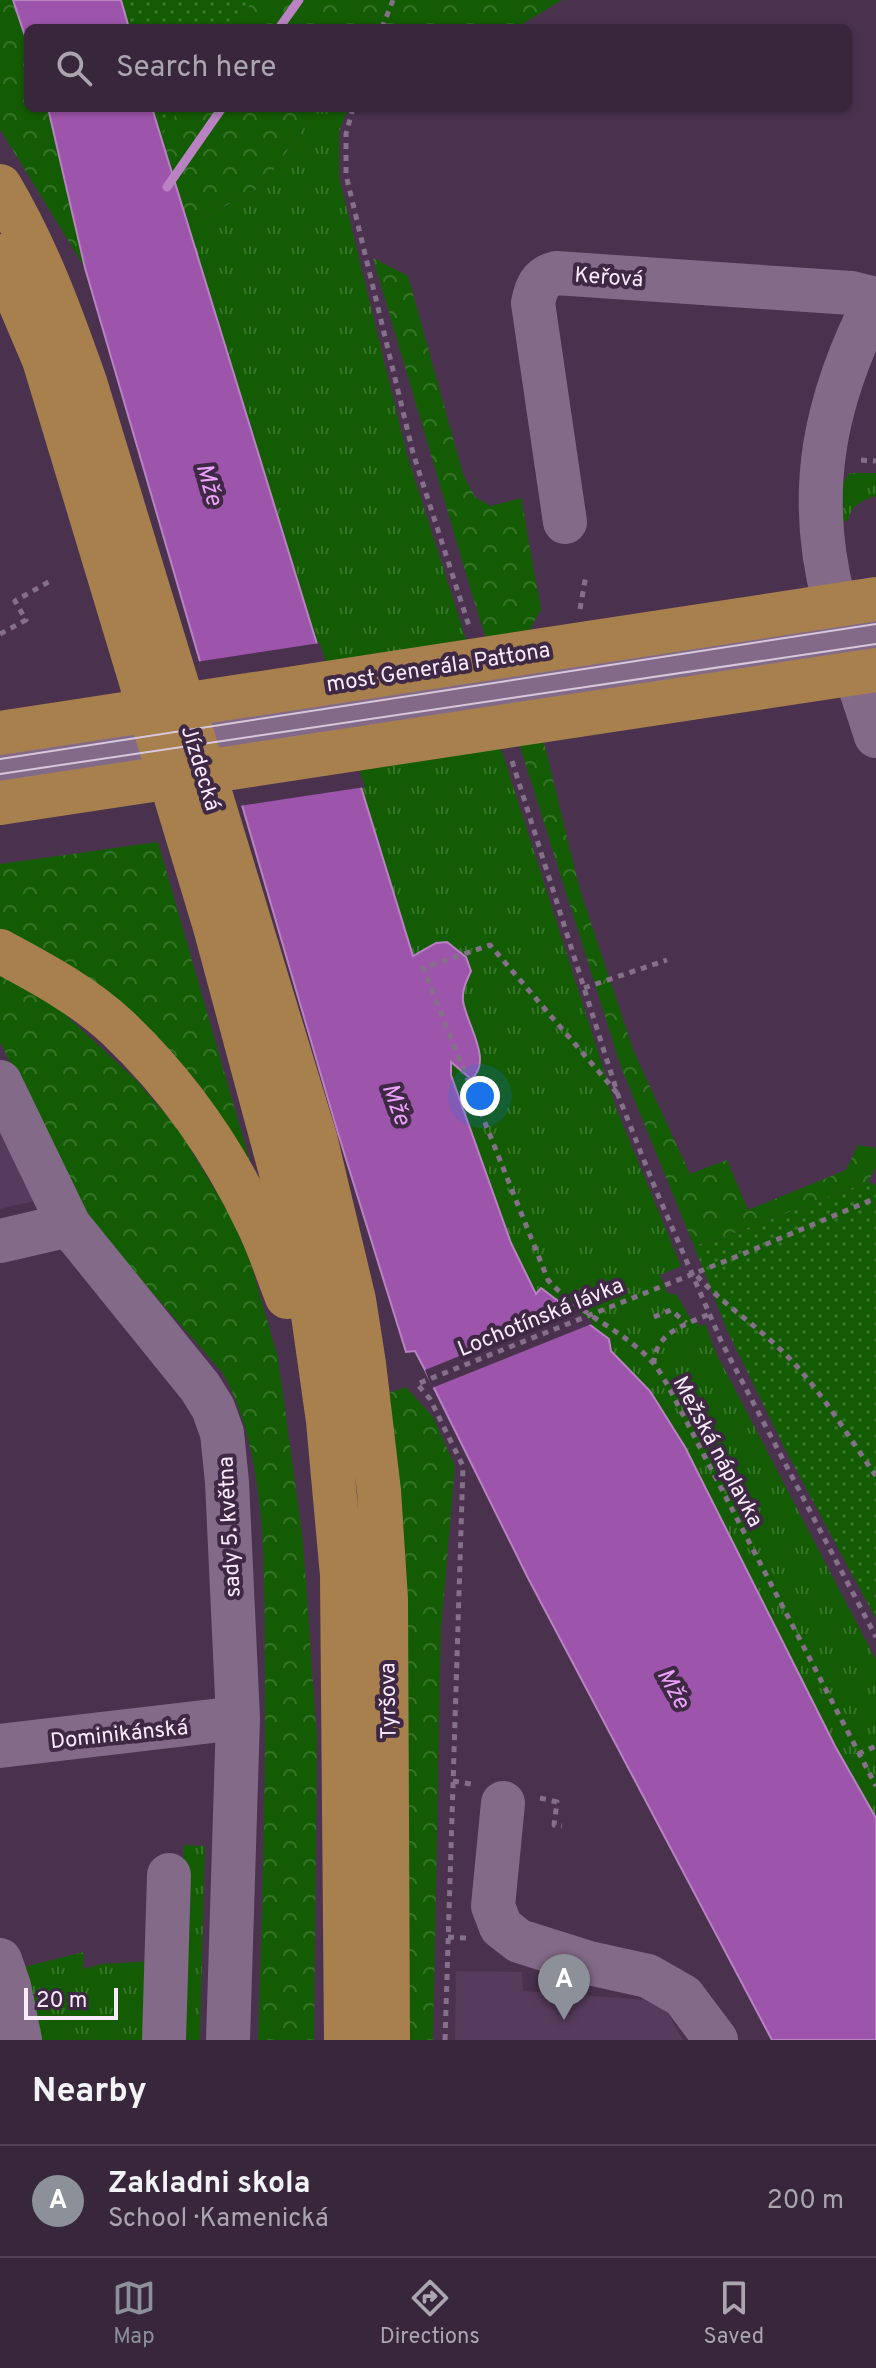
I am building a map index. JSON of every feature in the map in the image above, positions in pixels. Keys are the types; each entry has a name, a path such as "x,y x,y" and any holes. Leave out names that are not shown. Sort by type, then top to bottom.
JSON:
{"main road":[{"name":"Jízdecká","path":"0,186 23,225 54,295 106,448 316,1141 354,1300 364,1364"},
{"name":"Jízdecká","path":"0,256 44,360 215,927 286,1191 313,1315 328,1421"},
{"name":"most Generála Pattona","path":"0,733 876,599"},
{"path":"0,803 876,670"},
{"path":"0,951 81,998 117,1027 168,1082 206,1130 258,1223 291,1308 328,1421"},
{"name":"Tyršova","path":"364,1364 379,1491 386,1599 388,2040"},
{"name":"Tyršova","path":"328,1421 342,1575 346,2040"}],"street":[{"name":"Keřová","path":"565,522 533,303 535,292 548,275 556,273 851,293 876,299"},
{"path":"876,299 850,352 832,405 822,463 820,517 834,601 876,736"},
{"name":"most Generála Pattona","path":"0,767 876,634"},
{"name":"sady 5. května","path":"0,1082 69,1225 200,1387 213,1408 222,1433 238,1718 228,2040"},
{"path":"0,1241 69,1225"},
{"name":"Dominikánská","path":"0,1746 238,1718"},
{"path":"503,1803 493,1906 501,1927 519,1941 589,1963 648,1976 683,1996 716,2040"},
{"path":"164,2040 169,1875"},
{"path":"0,1960 9,1986 20,2040"}],"path":[{"path":"384,24 393,0"},
{"path":"0,634 26,620 15,601 52,580"},
{"name":"Mežská náplavka","path":"618,1095 490,945 423,968 548,1280 564,1298 634,1346 654,1364 876,1786"},
{"path":"584,988 667,960"},
{"name":"Lochotínská lávka","path":"445,2040 463,1466 430,1399 417,1384 875,1197"},
{"path":"693,1272 722,1343 876,1637"},
{"path":"693,1272 714,1294 781,1350 807,1378 876,1476"},
{"path":"654,1317 671,1310 688,1324"},
{"path":"654,1364 654,1355 664,1336 710,1314"},
{"path":"858,1754 876,1746"},
{"path":"554,1825 562,1826"}],"shaded area":[{"path":"0,1122 39,1200 0,1209"},
{"path":"456,1971 522,1972 523,1991 661,2001 683,2040 455,2040"}],"green space":[{"path":"0,0 13,0 24,33 24,112 50,113 85,268 0,129"},
{"path":"121,0 562,0 523,24 128,24"},
{"path":"121,0 253,0 237,24 128,24"},
{"path":"153,112 315,112 261,187 187,226"},
{"path":"153,112 177,112 161,137"},
{"path":"315,112 346,112 339,132 339,177 407,455 616,1108 681,1266 660,1275 667,1293 677,1295 690,1318 700,1326 705,1324 716,1353 876,1660 876,1818 835,1746 650,1391 611,1351 540,1289 536,1295 511,1243 451,1076 451,1062 466,1077 480,1065 463,991 436,943 414,957 187,226 261,187"},
{"path":"373,258 408,276 463,474 475,497 491,506 521,498 541,609 527,635 536,710 580,890 634,1052 690,1174 727,1160 748,1210 846,1170 858,1145 876,1148 876,1167 868,1182 694,1246 621,1067 472,594"},
{"path":"850,473 876,473 876,496 858,504 851,511 848,521 843,521 843,483"},
{"path":"158,842 257,1186 0,936 0,864"},
{"path":"0,974 55,1005 136,1080 179,1130 230,1215 250,1261 278,1358 303,1541 317,1738 314,2040 258,2040 264,1809 264,1596 261,1518 249,1442 238,1406 223,1373 93,1225 0,1042"},
{"path":"868,1182 876,1185 876,1619 784,1447 727,1330 694,1246"},
{"path":"406,1387 433,1417 455,1466 441,1629 433,2040 396,2040 383,1395"},
{"path":"184,1845 205,1846 200,2040 180,2040"},
{"path":"84,1952 83,1969 102,1964 152,1961 149,2040 37,2040 24,1967"}],"water":[{"path":"13,0 121,0 128,24 24,24 24,33"},
{"name":"Mže","path":"49,112 153,112 413,956 436,943 447,942 466,957 471,971 463,1001 477,1042 480,1063 471,1079 451,1062 451,1075 511,1243 536,1294 541,1288 609,1339 611,1351 650,1391 685,1447 835,1746 876,1818 876,2040 772,2040 528,1578 415,1351 406,1352 337,1130 85,268"}],"pier":[{"path":"320,643 365,787 239,806 196,662"},
{"path":"575,1309 594,1323 432,1388 425,1370"}],"waterway":[{"path":"282,24 299,0"},
{"path":"167,187 219,112"}],"tram line":[{"path":"0,759 876,624"},
{"path":"0,774 876,644"}],"place":[{"name":"Zakladni skola","path":"564,2020"}]}
